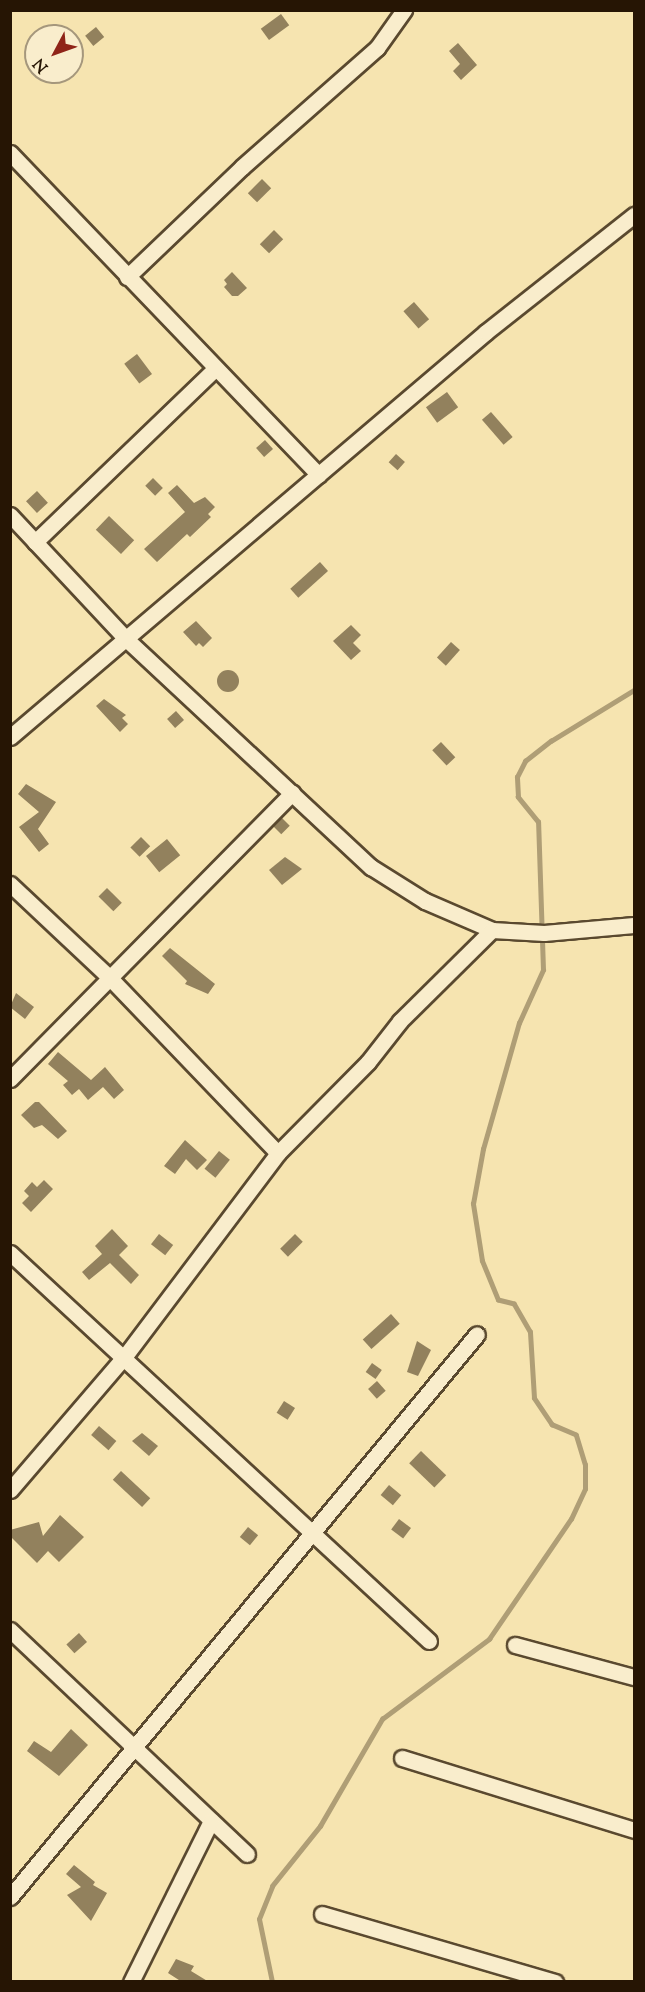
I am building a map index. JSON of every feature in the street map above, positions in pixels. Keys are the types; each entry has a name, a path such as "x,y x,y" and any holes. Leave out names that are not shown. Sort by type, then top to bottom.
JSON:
{"street":[{"path":"127,278 242,167 377,48 404,10"},
{"path":"10,153 127,278 319,475"},
{"path":"10,737 124,637 486,332 634,215"},
{"path":"35,542 215,369"},
{"path":"10,515 124,637 371,867 425,901 492,930 544,933 634,925"},
{"path":"10,1079 292,793"},
{"path":"10,884 109,977 278,1153"},
{"path":"10,1490 125,1356 278,1153 368,1062 400,1021 492,930"},
{"path":"10,1253 314,1530 429,1641"},
{"path":"10,1897 477,1334"},
{"path":"10,1630 247,1854"},
{"path":"515,1645 634,1677"},
{"path":"402,1758 634,1830"},
{"path":"130,1982 211,1821"},
{"path":"321,1914 555,1982"}],"building":[{"path":"281,14 289,25 269,40 261,29"},
{"path":"96,27 104,37 93,46 85,36"},
{"path":"458,43 477,65 461,80 453,71 460,64 449,51"},
{"path":"262,179 271,188 257,202 248,193"},
{"path":"274,230 283,239 269,253 260,244"},
{"path":"232,272 247,288 238,296 232,296 224,287 227,284 224,280"},
{"path":"414,302 429,319 419,329 403,311"},
{"path":"137,354 152,374 139,384 124,364"},
{"path":"447,392 458,407 437,423 426,407"},
{"path":"491,412 513,437 504,445 482,420"},
{"path":"265,440 273,449 264,457 256,448"},
{"path":"396,454 405,462 398,470 389,462"},
{"path":"153,478 163,488 155,496 145,486"},
{"path":"177,485 194,503 205,497 215,507 208,514 211,517 190,537 187,534 157,562 144,549 185,512 168,493"},
{"path":"37,491 48,503 37,513 26,501"},
{"path":"109,516 134,540 121,554 96,530"},
{"path":"320,562 328,571 298,598 290,589"},
{"path":"196,621 212,638 203,647 199,643 196,646 183,632"},
{"path":"351,625 361,635 353,643 361,651 351,660 333,641"},
{"path":"451,642 460,650 446,666 437,658"},
{"path":"228,670 238,677 239,681 232,691 228,692 218,685 217,681 224,671"},
{"path":"104,699 126,715 122,718 128,724 120,732 96,706"},
{"path":"176,711 184,720 175,728 167,719"},
{"path":"441,742 455,757 447,766 432,750"},
{"path":"26,784 56,802 38,829 49,844 39,852 19,827 39,812 18,794"},
{"path":"282,818 290,826 281,834 274,826"},
{"path":"141,837 150,846 140,857 130,848"},
{"path":"167,839 180,855 159,872 146,856"},
{"path":"285,857 302,869 282,885 269,870"},
{"path":"107,888 122,903 113,911 99,896"},
{"path":"170,948 215,984 208,994 185,984 187,981 162,956"},
{"path":"16,993 34,1007 25,1019 10,1007"},
{"path":"58,1052 91,1080 105,1067 124,1090 114,1099 103,1087 88,1100 79,1089 72,1095 63,1085 68,1081 48,1064"},
{"path":"35,1102 39,1102 67,1131 58,1139 42,1125 34,1128 21,1115"},
{"path":"185,1140 207,1160 197,1170 186,1159 175,1174 164,1166"},
{"path":"219,1151 230,1160 215,1178 205,1169"},
{"path":"44,1180 53,1189 31,1212 22,1203 29,1196 24,1191 32,1182 37,1187"},
{"path":"112,1229 128,1246 119,1255 139,1275 131,1284 110,1263 89,1280 82,1272 102,1254 95,1246"},
{"path":"159,1234 173,1245 165,1255 151,1244"},
{"path":"295,1234 303,1242 288,1257 280,1249"},
{"path":"391,1314 400,1324 371,1349 363,1339"},
{"path":"417,1341 431,1350 418,1376 407,1372"},
{"path":"372,1363 382,1370 376,1379 366,1372"},
{"path":"377,1381 386,1391 377,1399 368,1389"},
{"path":"284,1401 295,1408 288,1420 277,1413"},
{"path":"99,1426 116,1441 108,1450 91,1435"},
{"path":"142,1433 158,1446 149,1456 132,1441"},
{"path":"421,1451 446,1475 434,1488 409,1463"},
{"path":"121,1471 150,1498 142,1507 113,1480"},
{"path":"389,1485 401,1495 393,1505 381,1495"},
{"path":"60,1515 84,1537 59,1562 48,1551 37,1563 10,1536 10,1530 39,1522 43,1536"},
{"path":"399,1519 411,1528 403,1538 391,1529"},
{"path":"248,1527 258,1535 250,1545 240,1537"},
{"path":"79,1633 87,1642 74,1653 66,1644"},
{"path":"71,1729 88,1745 59,1776 27,1751 34,1741 51,1752"},
{"path":"74,1865 95,1882 93,1885 107,1893 91,1921 67,1895 81,1887 66,1874"},
{"path":"176,1959 194,1966 191,1971 209,1982 182,1982 168,1973"}],"waterway":[{"path":"272,1982 259,1919 272,1886 320,1826 382,1719 489,1639 571,1519 585,1489 585,1465 576,1435 552,1425 534,1398 530,1332 514,1304 498,1300 482,1261 473,1204 483,1149 519,1023 543,970 538,822 518,797 517,777 525,761 551,741 634,690"}]}
